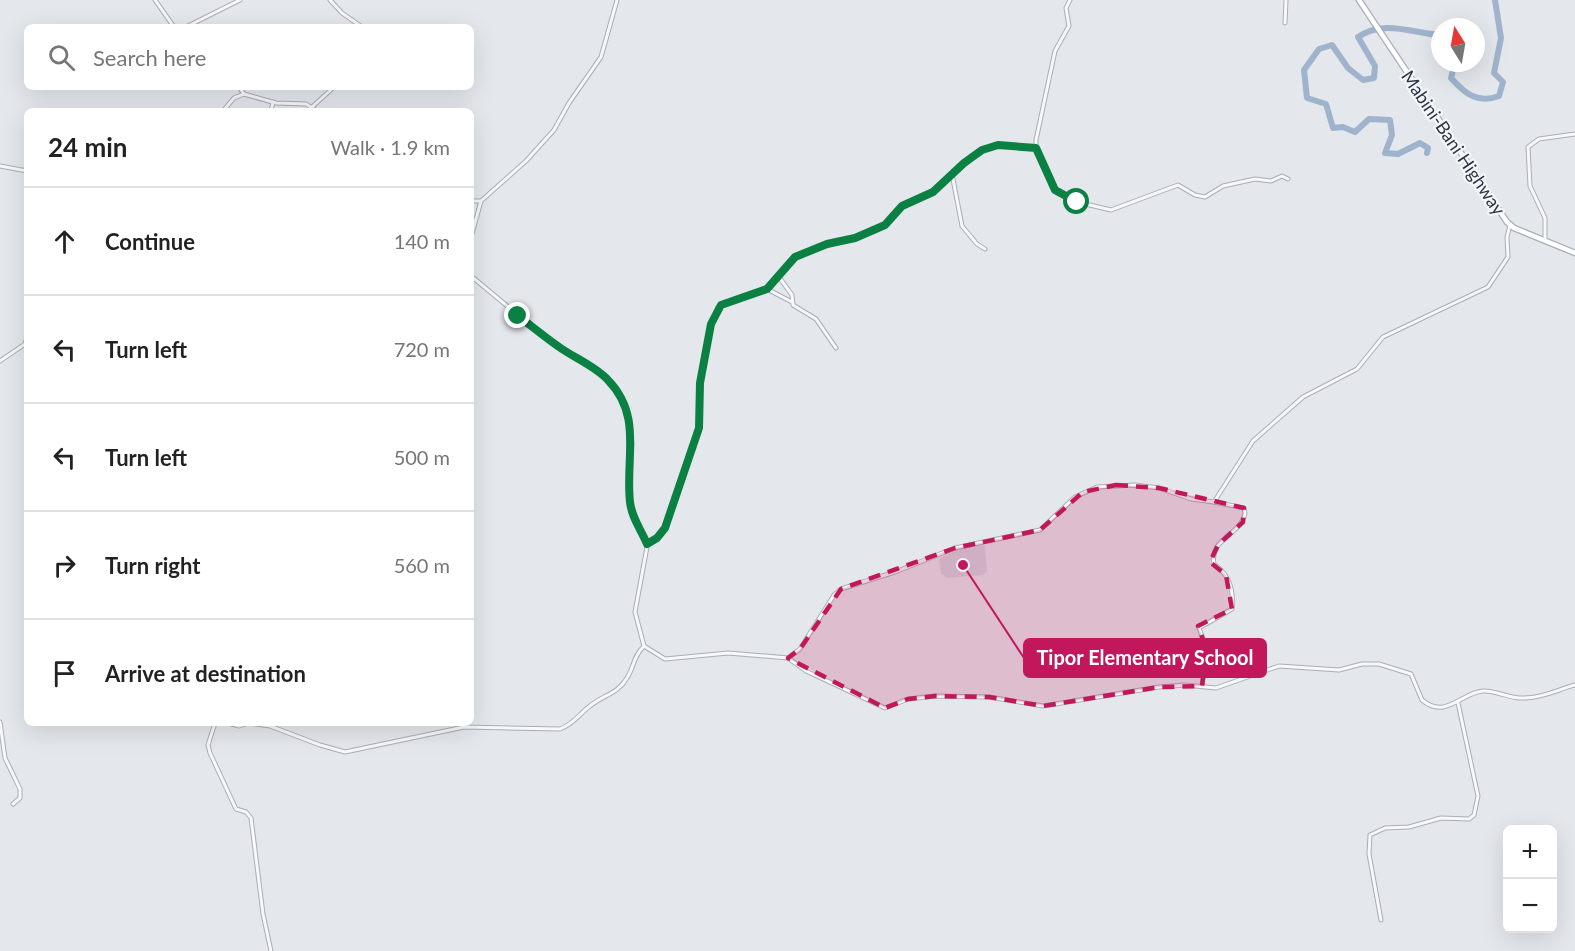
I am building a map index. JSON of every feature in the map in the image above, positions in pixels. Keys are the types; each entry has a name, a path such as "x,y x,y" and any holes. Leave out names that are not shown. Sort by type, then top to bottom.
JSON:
{"main road":[{"name":"Mabini-Bani Highway","path":"1359,0 1510,225 1575,253"}],"street":[{"path":"155,0 172,24"},
{"path":"192,24 240,0"},
{"path":"330,0 342,13 358,24"},
{"path":"474,226 481,201 526,161 554,130 569,103 601,57 617,0"},
{"path":"1070,0 1066,8 1069,26 1055,51 1039,119 1036,148 1057,193 1106,210 1114,210 1176,185 1195,195 1205,197 1219,187 1247,180 1271,181 1282,176 1288,179"},
{"path":"1285,23 1286,0"},
{"path":"241,90 244,94"},
{"path":"226,108 234,98 244,94 273,102 301,103 312,107 331,90"},
{"path":"272,108 273,102"},
{"path":"1545,240 1545,218 1530,186 1528,147 1539,139 1575,134"},
{"path":"647,544 657,538 665,528 699,428 700,383 717,309 724,303 767,289 795,257 827,244 855,238 885,225 902,206 933,192 974,154 992,147 1036,148"},
{"path":"0,166 24,170"},
{"path":"952,174 962,226 977,244 985,249"},
{"path":"474,201 481,201"},
{"path":"1214,502 1253,441 1303,397 1357,369 1383,337 1488,287 1508,257 1507,237 1510,225"},
{"path":"779,277 792,295 792,303"},
{"path":"474,278 547,339 599,372 618,393 630,424 631,511 647,544 635,612 644,646 665,659 728,653 788,658 806,671 885,708 908,699 935,696 989,697 1043,706 1159,687 1216,688 1279,666 1340,670 1362,664 1379,664 1411,674 1420,697 1430,705 1444,706 1458,703 1481,691 1520,699 1533,698 1575,685"},
{"path":"767,289 816,319 836,348"},
{"path":"0,361 24,345"},
{"path":"788,658 800,649 834,595 842,589 896,572 955,548 1040,530 1076,497 1088,490 1135,485 1159,488 1191,499 1244,508 1245,514 1237,530 1218,544 1213,555 1214,564 1224,571 1232,589 1232,609 1199,628 1207,650 1202,686"},
{"path":"270,726 320,746 345,752 464,727 560,729 571,724 590,705 618,690 628,677 636,654 644,646"},
{"path":"1381,920 1369,854 1370,835 1385,828 1420,825 1441,818 1469,819 1474,815 1478,796 1458,703"},
{"path":"0,723 6,761 21,792 20,798 13,804"},
{"path":"214,726 208,745 210,753 236,809 246,812 251,818 263,914 271,951"}],"highlighted area":[{"path":"1116,485 1159,488 1244,508 1243,522 1218,545 1210,562 1226,575 1232,609 1198,626 1207,650 1202,686 1159,687 1043,706 989,697 935,696 908,699 885,708 788,658 800,649 841,589 955,548 1040,530 1083,492"}],"shaded area":[{"path":"985,546 987,571 983,575 947,578 941,573 939,559 956,550"}],"waterway":[{"path":"1453,72 1451,78 1461,89 1472,96 1485,99 1499,96 1503,82 1494,73 1501,38 1495,0"},
{"path":"1427,153 1428,148 1420,143 1398,154 1385,153 1392,135 1390,120 1369,119 1355,132 1343,127 1333,128 1326,104 1307,98 1304,70 1319,49 1332,45 1348,68 1363,80 1374,78 1375,66 1358,37 1368,32 1388,28 1431,34"}],"place":[{"name":"Tipor Elementary School","path":"963,565"}],"route":[{"path":"518,316 547,339 608,379 622,399 630,424 632,444 629,482 631,511 633,520 647,544 654,541 665,528 699,428 700,383 711,324 721,305 767,289 773,285 795,257 827,244 848,241 885,225 902,206 939,188 974,154 998,145 1036,148 1055,190 1077,202"}]}
